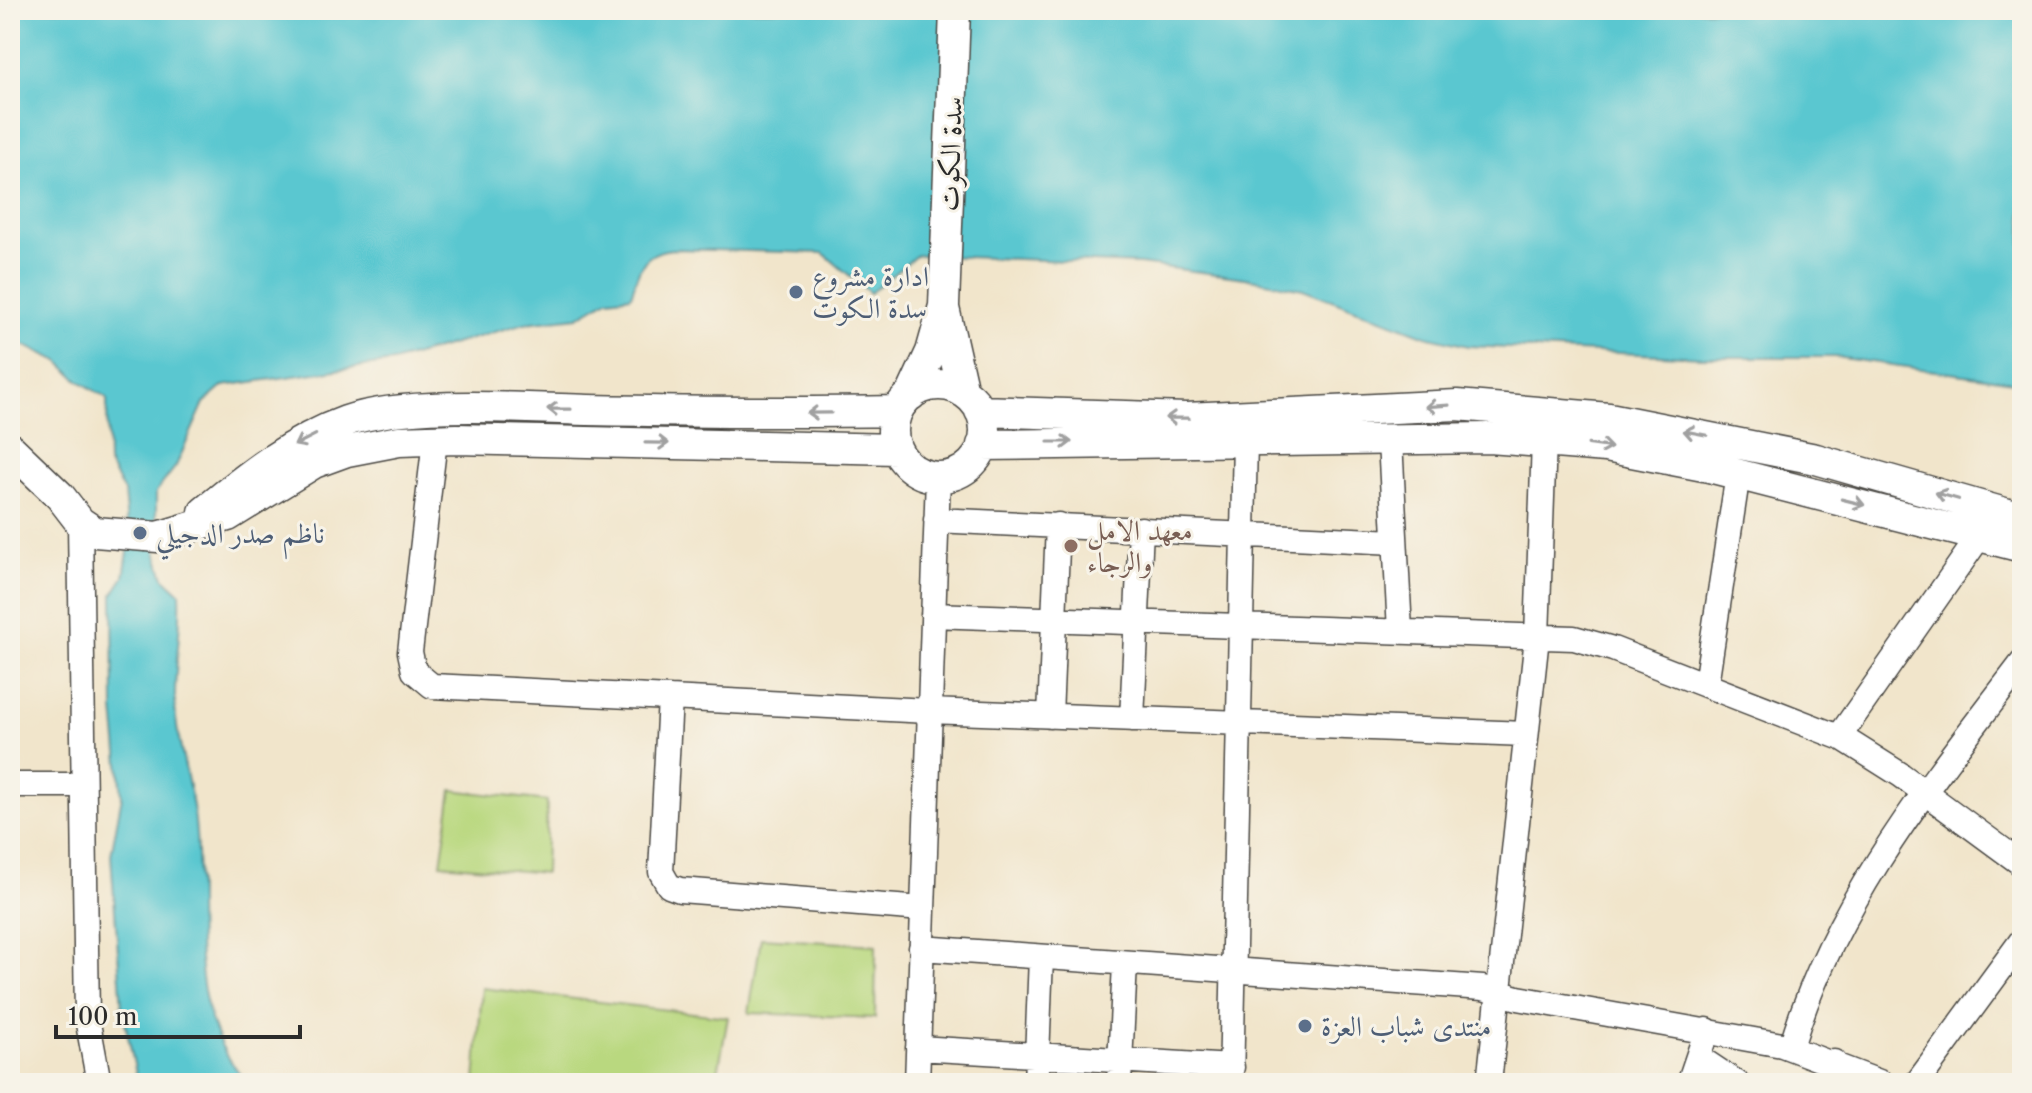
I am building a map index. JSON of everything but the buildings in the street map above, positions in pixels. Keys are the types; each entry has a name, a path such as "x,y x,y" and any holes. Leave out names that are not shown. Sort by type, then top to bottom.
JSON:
{"main road":[{"name":"سدة الكوت","path":"944,302 955,10"},
{"path":"944,302 972,401 984,422 982,445 965,469 938,477 913,469 896,449 893,437 904,403 931,352 944,302"},
{"path":"169,533 282,452 366,415 524,408 751,414 904,403 937,385 995,414 1186,418 1332,426 1390,441 1489,438 1606,447 1738,474 1979,537 2021,540"},
{"path":"982,445 1245,441 1457,405 1609,418 1816,459 2021,540"},
{"path":"10,448 60,496 80,522 95,532 110,536 169,533 228,516 314,463 347,451 399,441 896,449"}],"street":[{"path":"435,440 410,652 411,664 419,679 432,686 929,711 1526,734"},
{"path":"918,1048 1037,1055 1120,1072 1234,1079 1233,972 1245,441"},
{"path":"1390,441 1400,631"},
{"path":"1489,1083 1537,637 1544,441"},
{"path":"1706,684 1738,474"},
{"path":"917,1083 938,477"},
{"path":"936,520 1395,542"},
{"path":"80,522 87,1018 99,1083"},
{"path":"1050,716 1058,525"},
{"path":"1132,719 1141,529"},
{"path":"1839,737 1979,537"},
{"path":"933,615 1400,631 1537,637 1592,643 1839,737 1924,792 2022,864"},
{"path":"1791,1047 1814,982 1850,904 1924,792 2022,663"},
{"path":"670,698 661,872 669,886 680,890 923,909"},
{"path":"10,785 83,785"},
{"path":"1917,1083 2022,940"},
{"path":"921,948 1467,986 1791,1047 1882,1083"},
{"path":"1036,1083 1041,957"},
{"path":"1120,1072 1125,964"},
{"path":"1689,1083 1707,1030"},
{"path":"1698,1057 1737,1083"},
{"path":"1820,1083 1834,1062"}],"green space":[{"path":"452,790 547,801 545,873 441,864"},
{"path":"761,938 876,945 875,1018 749,1013"},
{"path":"482,988 728,1017 716,1083 475,1083"}],"water":[{"path":"10,10 2022,10 2022,383 1835,357 1704,357 1468,346 1426,336 1303,289 1140,264 917,255 870,293 823,253 674,249 663,250 648,258 640,270 631,296 608,299 578,317 525,323 393,362 223,386 204,403 176,466 156,492 156,551 164,578 180,593 175,704 194,813 204,991 213,1025 227,1056 249,1083 138,1083 122,1008 111,855 122,796 114,709 113,594 124,577 129,546 124,492 108,463 107,398 79,381 59,361 10,339"}],"place":[{"name":"ادارة مشروع سدة الكوت","path":"796,292"},
{"name":"ناظم صدر الدجيلي","path":"140,533"},
{"name":"معهد الامل والرجاء","path":"1071,546"},
{"name":"منتدى شباب العزة","path":"1305,1026"}]}
